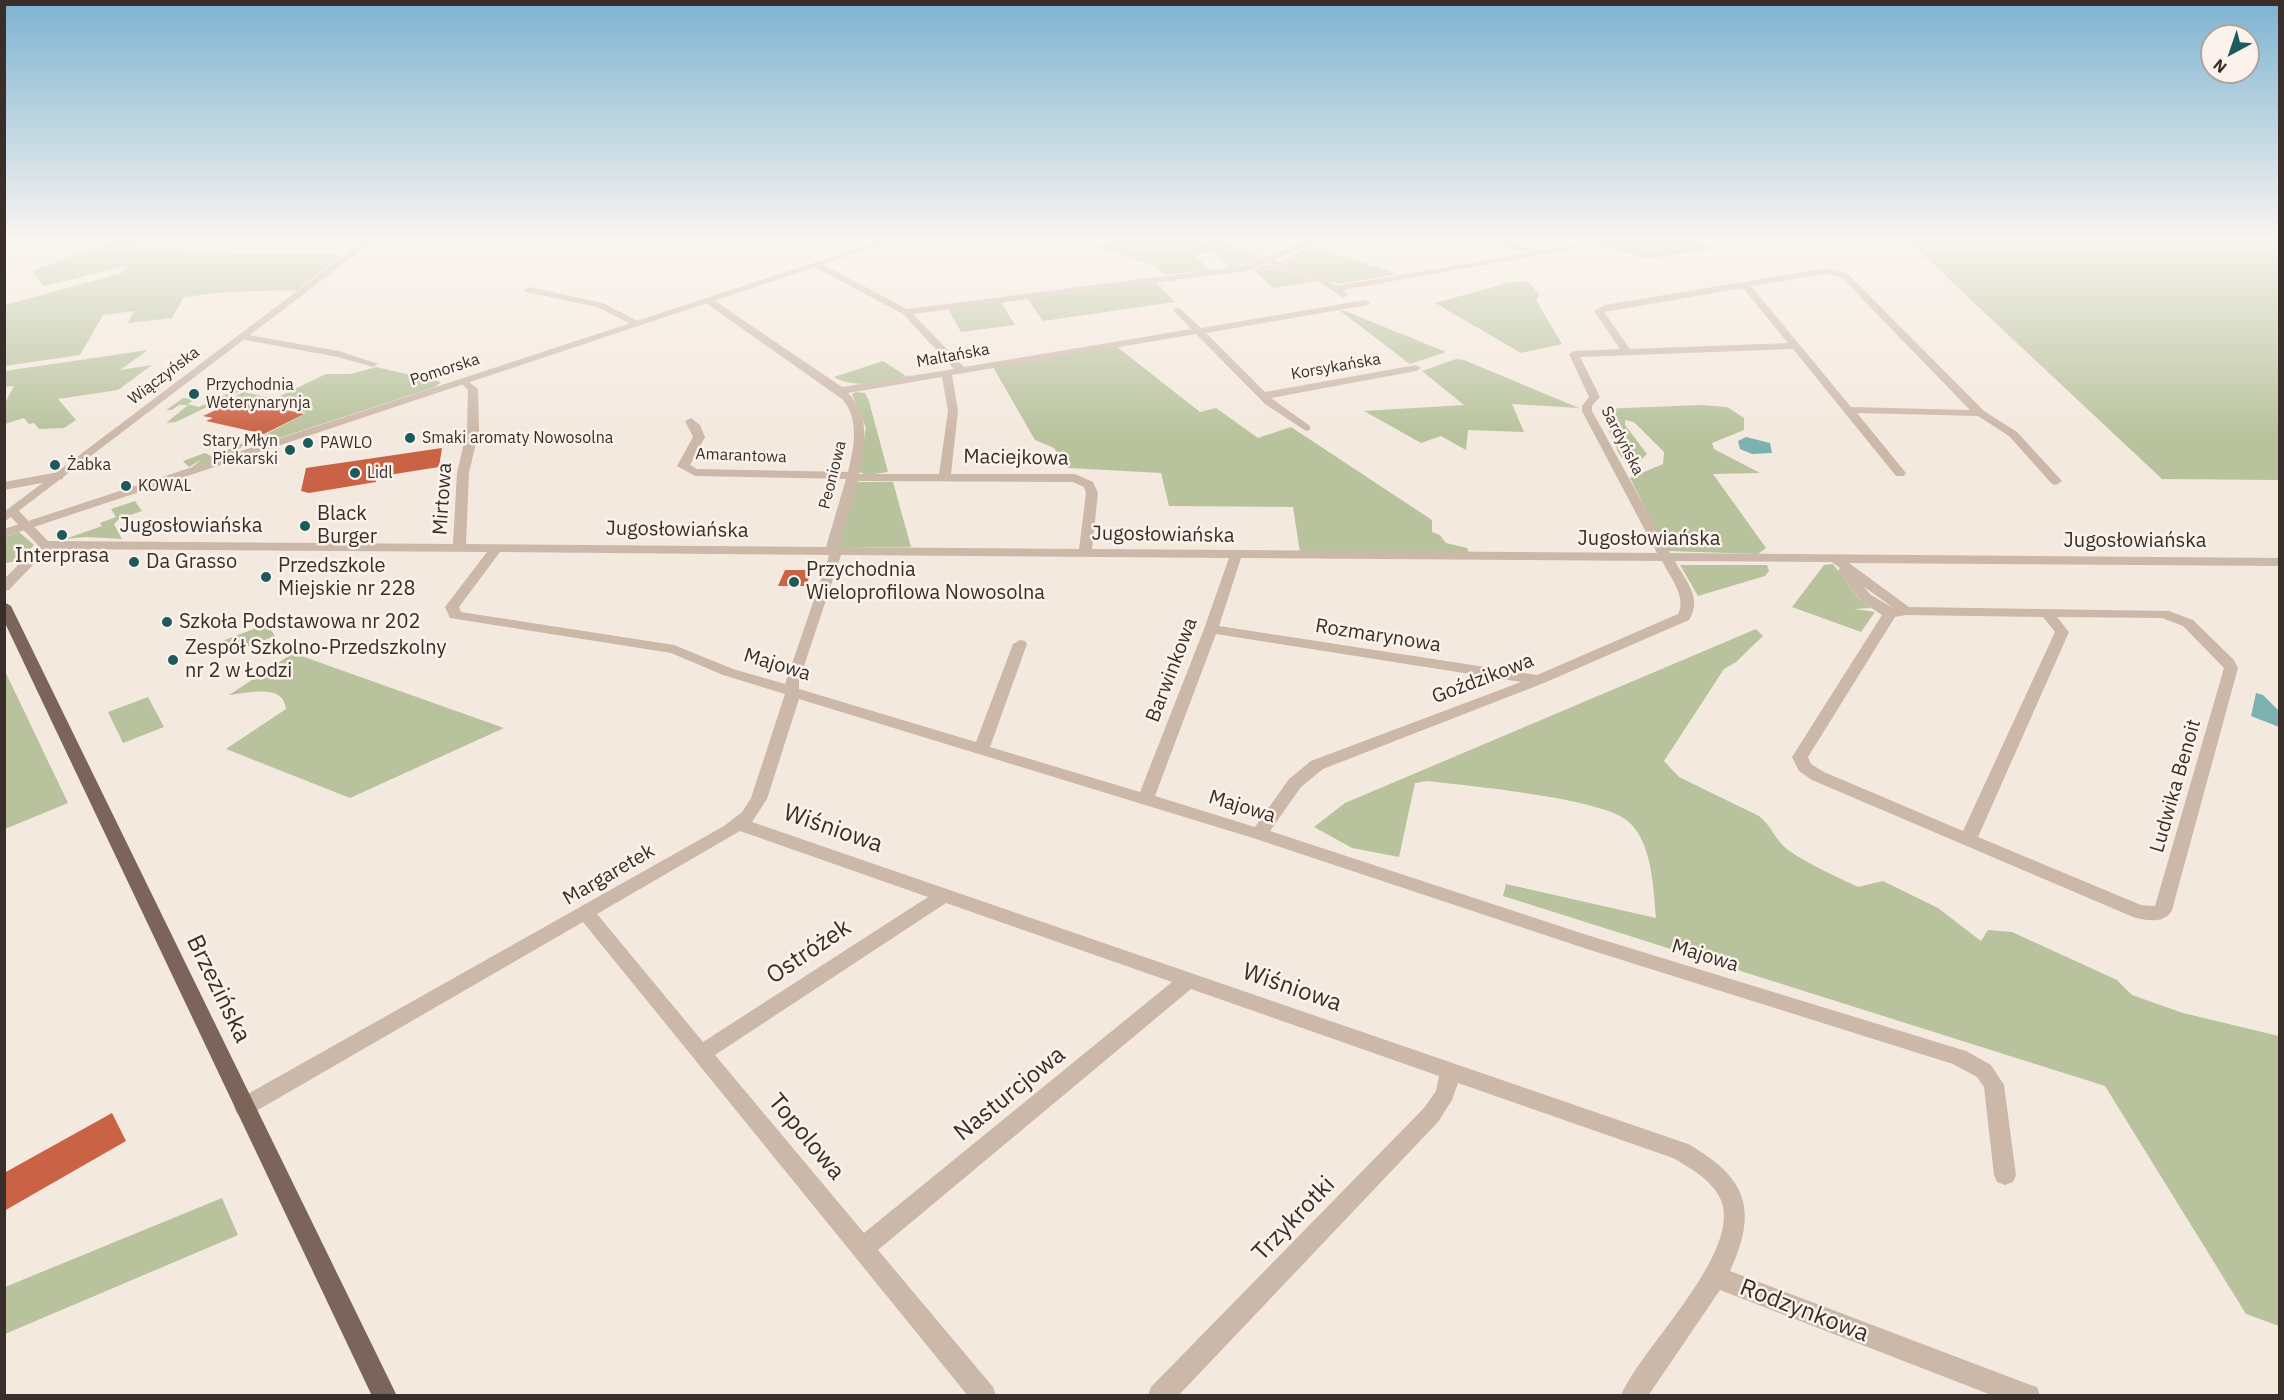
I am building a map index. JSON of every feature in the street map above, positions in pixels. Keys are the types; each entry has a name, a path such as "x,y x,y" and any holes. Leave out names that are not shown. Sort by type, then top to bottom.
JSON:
{"main road":[{"name":"Brzezińska","path":"4,606 385,1395"}],"street":[{"name":"Wiączyńska","path":"9,515 286,304"},
{"path":"597,304 638,324"},
{"name":"Pomorska","path":"4,533 699,304"},
{"name":"Peoniowa","path":"714,304 840,391 853,406 859,421 860,435 832,545 833,551"},
{"path":"891,304 906,312 961,370"},
{"path":"906,312 965,304"},
{"name":"Maltańska","path":"840,391 1358,304"},
{"path":"1626,351 1599,311 1628,304"},
{"path":"1761,304 1900,473"},
{"path":"1873,304 1980,413 2013,434 2056,481"},
{"path":"1178,310 1263,396 1306,428"},
{"path":"243,337 339,354 373,364"},
{"name":"Sardyńska","path":"1666,558 1587,411 1587,406 1595,397 1573,356 1578,353 1794,346"},
{"name":"Korsykańska","path":"1263,396 1416,368"},
{"name":"Maciejkowa","path":"945,476 954,422 953,398 946,373"},
{"name":"Mirtowa","path":"459,548 466,453 473,430 474,393 464,381"},
{"path":"1848,410 1980,413"},
{"name":"Amarantowa","path":"691,421 699,437 683,466 690,471 851,476"},
{"path":"4,486 59,476"},
{"name":"Maciejkowa","path":"851,476 1066,477 1083,481 1092,493 1085,553"},
{"path":"4,587 29,554 45,545 26,526 9,515"},
{"name":"Jugosłowiańska","path":"45,545 2280,562"},
{"name":"Majowa","path":"497,548 452,608 455,615 674,649 715,667 1259,834 1576,938 1959,1057 1978,1066 1994,1085 2005,1175"},
{"path":"2122,550 2132,561"},
{"name":"Margaretek","path":"244,1107 740,824 759,799 792,699 792,681 834,556 833,551"},
{"name":"Barwinkowa","path":"1145,800 1211,629 1236,555"},
{"name":"Goździkowa","path":"1259,834 1295,783 1317,765 1539,680 1683,619 1689,603 1666,558"},
{"path":"1836,559 1906,611"},
{"path":"1836,559 1866,598 1890,614"},
{"name":"Ludwika Benoit","path":"1906,611 2170,615 2188,623 2230,666 2163,910 2153,915 2139,912 1818,776 1800,761 1800,757 1890,614 1906,611"},
{"path":"1968,839 2062,632 2046,612"},
{"name":"Rozmarynowa","path":"1211,629 1539,680"},
{"path":"981,750 1020,644"},
{"name":"Wiśniowa","path":"740,824 1680,1151 1699,1160 1725,1185 1732,1197 1736,1223 1732,1241 1715,1277"},
{"name":"Ostróżek","path":"702,1053 945,895"},
{"name":"Topolowa","path":"587,912 592,922 984,1395"},
{"name":"Nasturcjowa","path":"862,1248 1190,979"},
{"name":"Trzykrotki","path":"1160,1395 1431,1115 1444,1094 1451,1070"},
{"name":"Rodzynkowa","path":"1633,1395 1715,1277 2028,1395"}],"green space":[{"path":"180,304 172,318 128,323 134,311 103,315 80,355 5,366 5,305"},
{"path":"1002,304 1015,325 961,332 948,309"},
{"path":"1031,304 1159,304 1043,321"},
{"path":"1437,304 1539,304 1562,344 1521,353"},
{"path":"1976,304 2279,304 2279,480 2162,479"},
{"path":"1339,310 1345,311 1446,352 1410,364"},
{"path":"1116,346 1200,412 1216,408 1258,438 1291,427 1432,520 1432,532 1440,535 1446,543 1467,548 1469,552 1300,553 1293,507 1169,506 1161,473 1068,468 1054,448 1035,440 993,367"},
{"path":"148,350 120,370 152,365 118,390 58,399 76,420 64,428 39,429 34,423 29,424 24,418 5,424 5,403 14,386 5,387 5,371"},
{"path":"1456,359 1464,360 1579,408 1512,404 1524,432 1468,430 1466,450 1441,436 1421,443 1364,411 1464,405 1422,371"},
{"path":"883,361 906,376 912,375 862,384 842,381 834,377"},
{"path":"376,367 441,382 435,387 270,441 257,439 306,413 235,396 244,392 274,399 326,374 351,374"},
{"path":"235,390 240,391 176,422 166,423 188,405 179,405 172,410 166,410 183,398 195,399 188,404 199,407"},
{"path":"865,393 869,401 888,472 867,475 859,472 866,428 852,394"},
{"path":"1701,405 1727,407 1744,418 1744,430 1712,443 1714,449 1760,473 1713,474 1766,548 1758,554 1667,551 1630,478 1663,464 1664,452 1634,422 1625,420 1625,425 1647,454 1640,461 1625,461 1619,454 1600,409"},
{"path":"235,444 244,445 231,455 191,468 202,459 189,467 183,461 205,453 211,456 238,446"},
{"path":"858,482 893,482 911,547 839,547 854,485"},
{"path":"135,501 142,511 119,519 114,524 122,539 86,537 65,539 102,526 100,523 116,517 111,509"},
{"path":"19,532 34,545 19,561 5,563 5,537"},
{"path":"1833,564 1860,600 1871,608 1854,609 1875,612 1861,632 1792,607 1824,565"},
{"path":"1680,565 1767,565 1769,571 1765,576 1698,596"},
{"path":"267,624 275,636 222,656 214,644"},
{"path":"1756,629 1763,636 1736,662 1724,669 1664,761 1679,777 1759,816 1788,850 1814,865 1858,887 1883,881 1938,908 1981,941 1988,930 2012,932 2117,980 2132,995 2183,1013 2279,1036 2279,1326 2246,1314 2105,1086 1503,896 1506,884 1656,918 1650,867 1643,842 1629,822 1615,814 1593,806 1534,794 1428,781 1415,783 1399,857 1352,848 1314,827 1345,803"},
{"path":"293,653 504,728 350,798 226,749 286,709 284,701 272,693 254,692 229,695"},
{"path":"4,669 68,803 5,829 4,829"},
{"path":"148,697 164,727 123,743 108,712"},
{"path":"222,1198 238,1235 5,1334 5,1287"}],"water":[{"path":"1746,437 1770,443 1772,453 1752,454 1740,449 1738,441"},
{"path":"2256,693 2263,695 2279,711 2279,727 2251,716"}],"building":[{"path":"239,399 304,414 264,434 206,421 213,418 203,416"},
{"name":"Lidl","path":"442,448 439,467 376,477 376,482 309,493 301,491 306,468"},
{"name":"Przychodnia Wieloprofilowa Nowosolna","path":"785,570 812,570 806,586 778,586"},
{"path":"112,1113 126,1141 4,1211 4,1173"}],"place":[{"name":"Przychodnia Weterynarynja","path":"194,394"},
{"name":"Smaki aromaty Nowosolna","path":"410,438"},
{"name":"PAWLO","path":"308,443"},
{"name":"Stary Młyn Piekarski","path":"290,450"},
{"name":"Żabka","path":"55,465"},
{"name":"Lidl","path":"355,473"},
{"name":"KOWAL","path":"126,486"},
{"name":"Black Burger","path":"305,526"},
{"name":"Interprasa","path":"62,535"},
{"name":"Da Grasso","path":"134,562"},
{"name":"Przedszkole Miejskie nr 228","path":"266,577"},
{"name":"Przychodnia Wieloprofilowa Nowosolna","path":"794,582"},
{"name":"Szkoła Podstawowa nr 202","path":"167,622"},
{"name":"Zespół Szkolno-Przedszkolny nr 2 w Łodzi","path":"173,660"}]}
